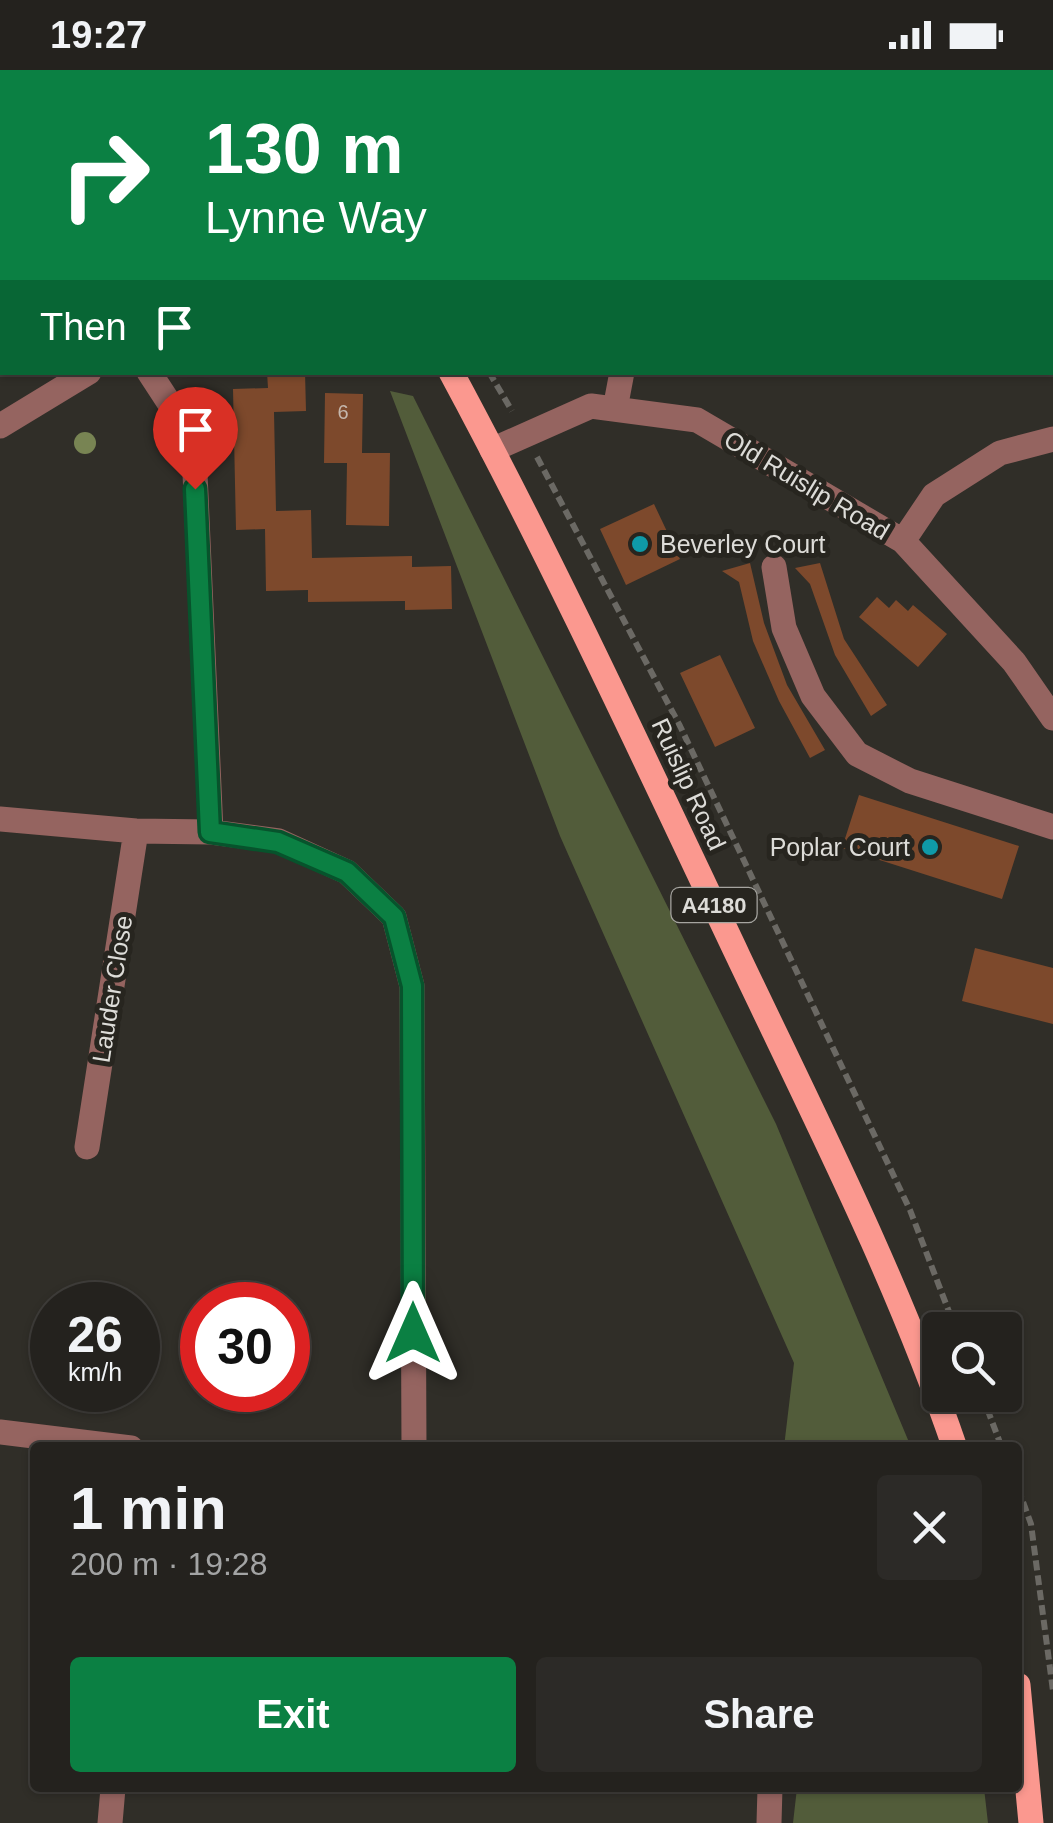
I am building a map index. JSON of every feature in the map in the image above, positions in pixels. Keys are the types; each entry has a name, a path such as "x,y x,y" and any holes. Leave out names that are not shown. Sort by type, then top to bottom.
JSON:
{"main road":[{"name":"Ruislip Road","path":"453,375 612,691 870,1233 953,1442"},
{"path":"1022,1732 1030,1823"}],"street":[{"path":"0,426 84,375"},
{"path":"151,375 181,421 194,451 210,832"},
{"path":"616,409 622,375"},
{"name":"Old Ruislip Road","path":"492,450 524,432 591,406 698,420 904,542 1014,662 1053,718"},
{"path":"904,542 934,496 1000,453 1053,439"},
{"path":"774,567 784,628 813,696 857,754 910,781 1053,827"},
{"path":"0,819 136,831 210,832 278,842 347,872 394,917 412,986 414,1442"},
{"name":"Lauder Close","path":"88,1147 136,831"},
{"path":"0,1432 82,1442"},
{"path":"110,1823 112,1792"},
{"path":"769,1823 770,1792"}],"path":[{"path":"491,375 680,726 910,1210 949,1312"},
{"path":"988,1412 1000,1442"},
{"path":"1022,1499 1031,1524 1053,1690"}],"green space":[{"path":"390,391 413,396 776,1124 909,1442 785,1442 794,1363 560,836"},
{"path":"797,1792 984,1792 988,1823 793,1823"}],"building":[{"path":"267,375 305,375 306,411 274,412 276,511 311,510 312,558 412,556 412,567 451,566 452,609 405,610 405,601 308,602 308,590 266,591 265,529 236,530 233,389 268,388"},
{"path":"325,393 363,394 362,453 390,453 389,526 346,525 347,463 324,463"},
{"name":"Beverley Court","path":"654,504 680,559 626,585 600,529"},
{"path":"750,563 764,623 787,685 825,750 810,758 753,641 739,582 722,571"},
{"path":"820,563 844,639 887,705 871,716 835,655 810,584 795,568"},
{"path":"877,597 889,608 896,600 908,611 913,605 947,634 918,667 859,617"},
{"path":"720,655 755,728 715,747 680,673"},
{"name":"Poplar Court","path":"859,795 1019,846 1002,899 842,848"},
{"path":"975,948 1053,968 1053,1024 962,1001"}],"place":[{"name":"Beverley Court","path":"640,544"},
{"name":"Poplar Court","path":"930,847"}],"route":[{"path":"195,489 210,832 278,842 347,872 394,917 412,986 413,1333"}]}
